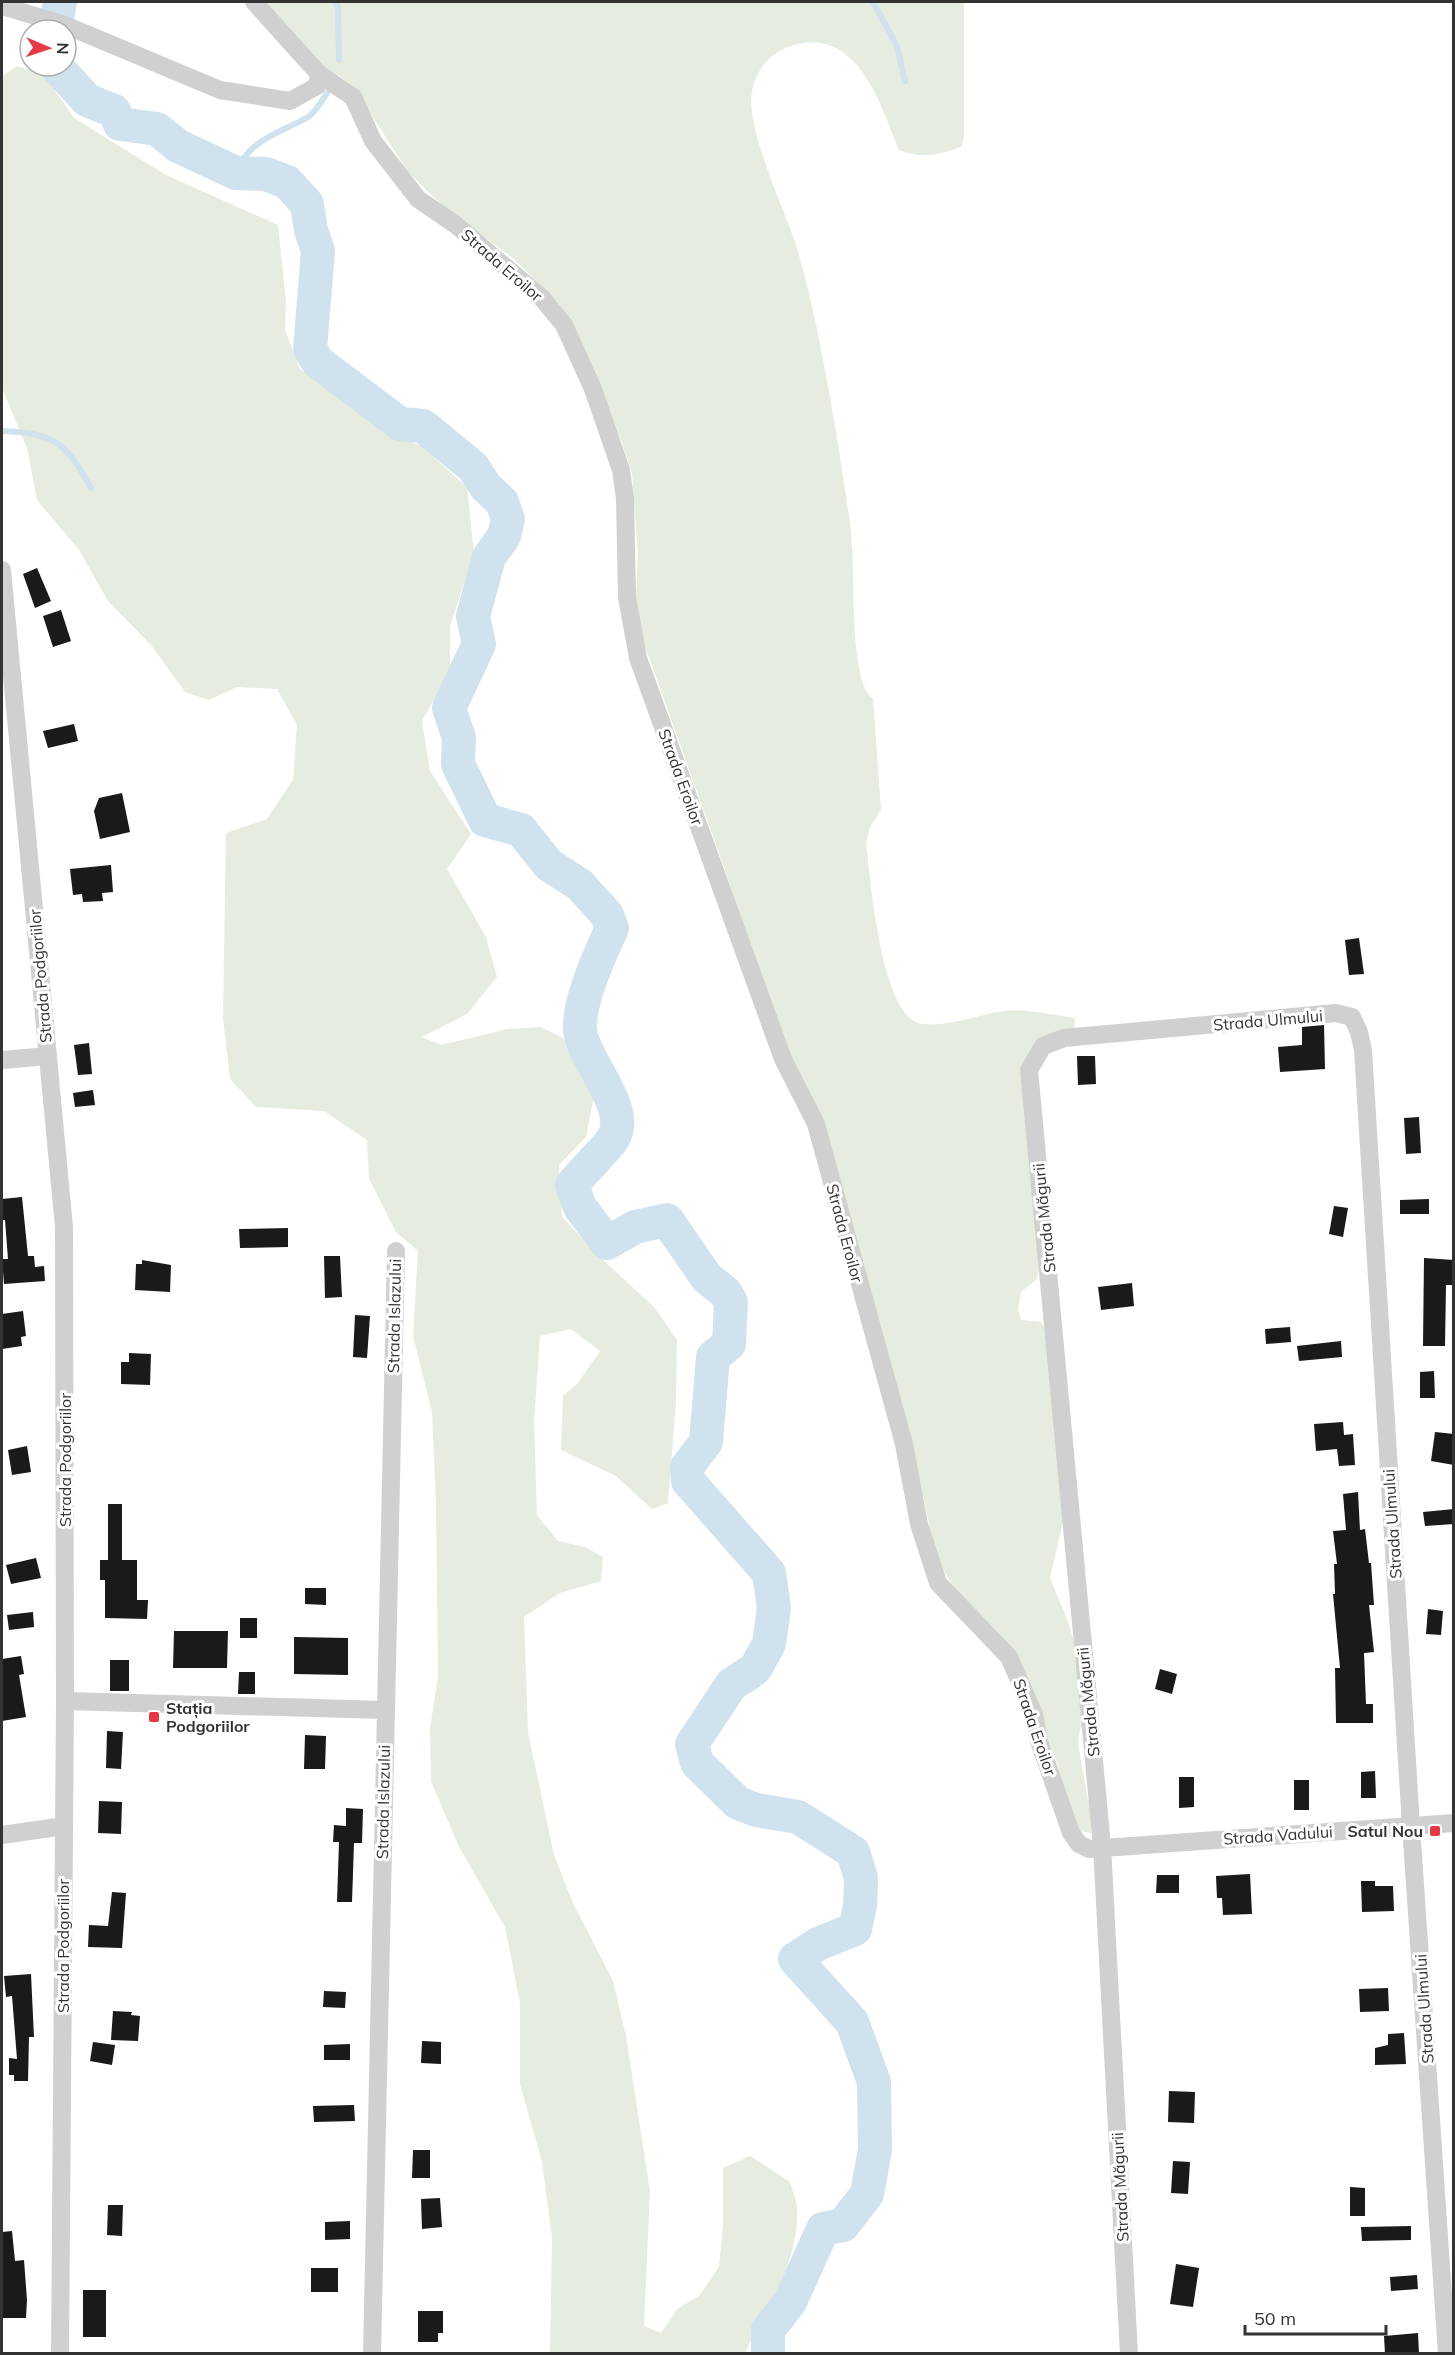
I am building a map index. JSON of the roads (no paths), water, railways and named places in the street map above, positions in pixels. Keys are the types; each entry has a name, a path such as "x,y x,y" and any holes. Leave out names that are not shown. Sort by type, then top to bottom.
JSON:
{"street":[{"path":"2,6 65,25 220,90 290,101 317,87 319,74 254,2"},
{"name":"Strada Eroilor","path":"319,74 353,96 373,141 418,199 456,225 541,297 564,325 593,389 621,470 625,498 627,597 638,658 783,1059 816,1124 904,1444 919,1524 938,1583 1009,1657 1034,1714 1039,1741 1071,1833 1079,1844 1089,1849 1102,1846"},
{"name":"Strada Podgoriilor","path":"2,570 64,1227 65,1701 60,2354"},
{"name":"Strada Ulmului","path":"1038,1054 1050,1042 1065,1038 1336,1014 1352,1017 1359,1032 1363,1050 1411,1826 1448,2354"},
{"name":"Strada Măgurii","path":"1038,1054 1029,1070 1030,1102 1051,1286 1069,1517 1102,1846 1130,2354"},
{"path":"2,1060 48,1056"},
{"name":"Strada Islazului","path":"372,2354 384,1710 396,1251"},
{"path":"65,1701 384,1710"},
{"name":"Strada Vadului","path":"1102,1846 1454,1824"},
{"path":"2,1835 64,1826"}],"waterway":[{"path":"57,18 60,2"},
{"path":"335,2 338,7 339,60"},
{"path":"873,2 897,46 905,81"},
{"path":"67,78 87,100 114,111 120,124 157,129 178,146 236,173 266,174 287,182 307,204 311,230 318,251 310,349 318,362 400,424 423,426 473,467 486,487 502,502 508,519 504,536 489,557 473,616 479,644 449,708 459,738 458,764 485,820 521,830 549,865 580,885 607,915 612,928 587,991 580,1029 589,1055 612,1100 617,1128 612,1140 572,1185 580,1207 607,1243 635,1227 667,1220 707,1278 725,1292 731,1302 729,1344 713,1357 706,1442 687,1467 688,1481 769,1573 774,1608 769,1644 755,1669 731,1685 692,1744 697,1763 738,1803 756,1810 798,1817 853,1852 861,1878 860,1906 855,1929 818,1944 795,1959 852,2022 874,2082 875,2150 867,2194 843,2225 823,2229 790,2302 768,2330 768,2354"},
{"path":"236,173 241,161 249,152 266,138 311,115 328,92"},
{"path":"2,431 34,434 57,443 74,460 91,488"}],"place":[{"name":"Stația Podgoriilor","path":"154,1717"},
{"name":"Satul Nou","path":"1435,1831"}]}
